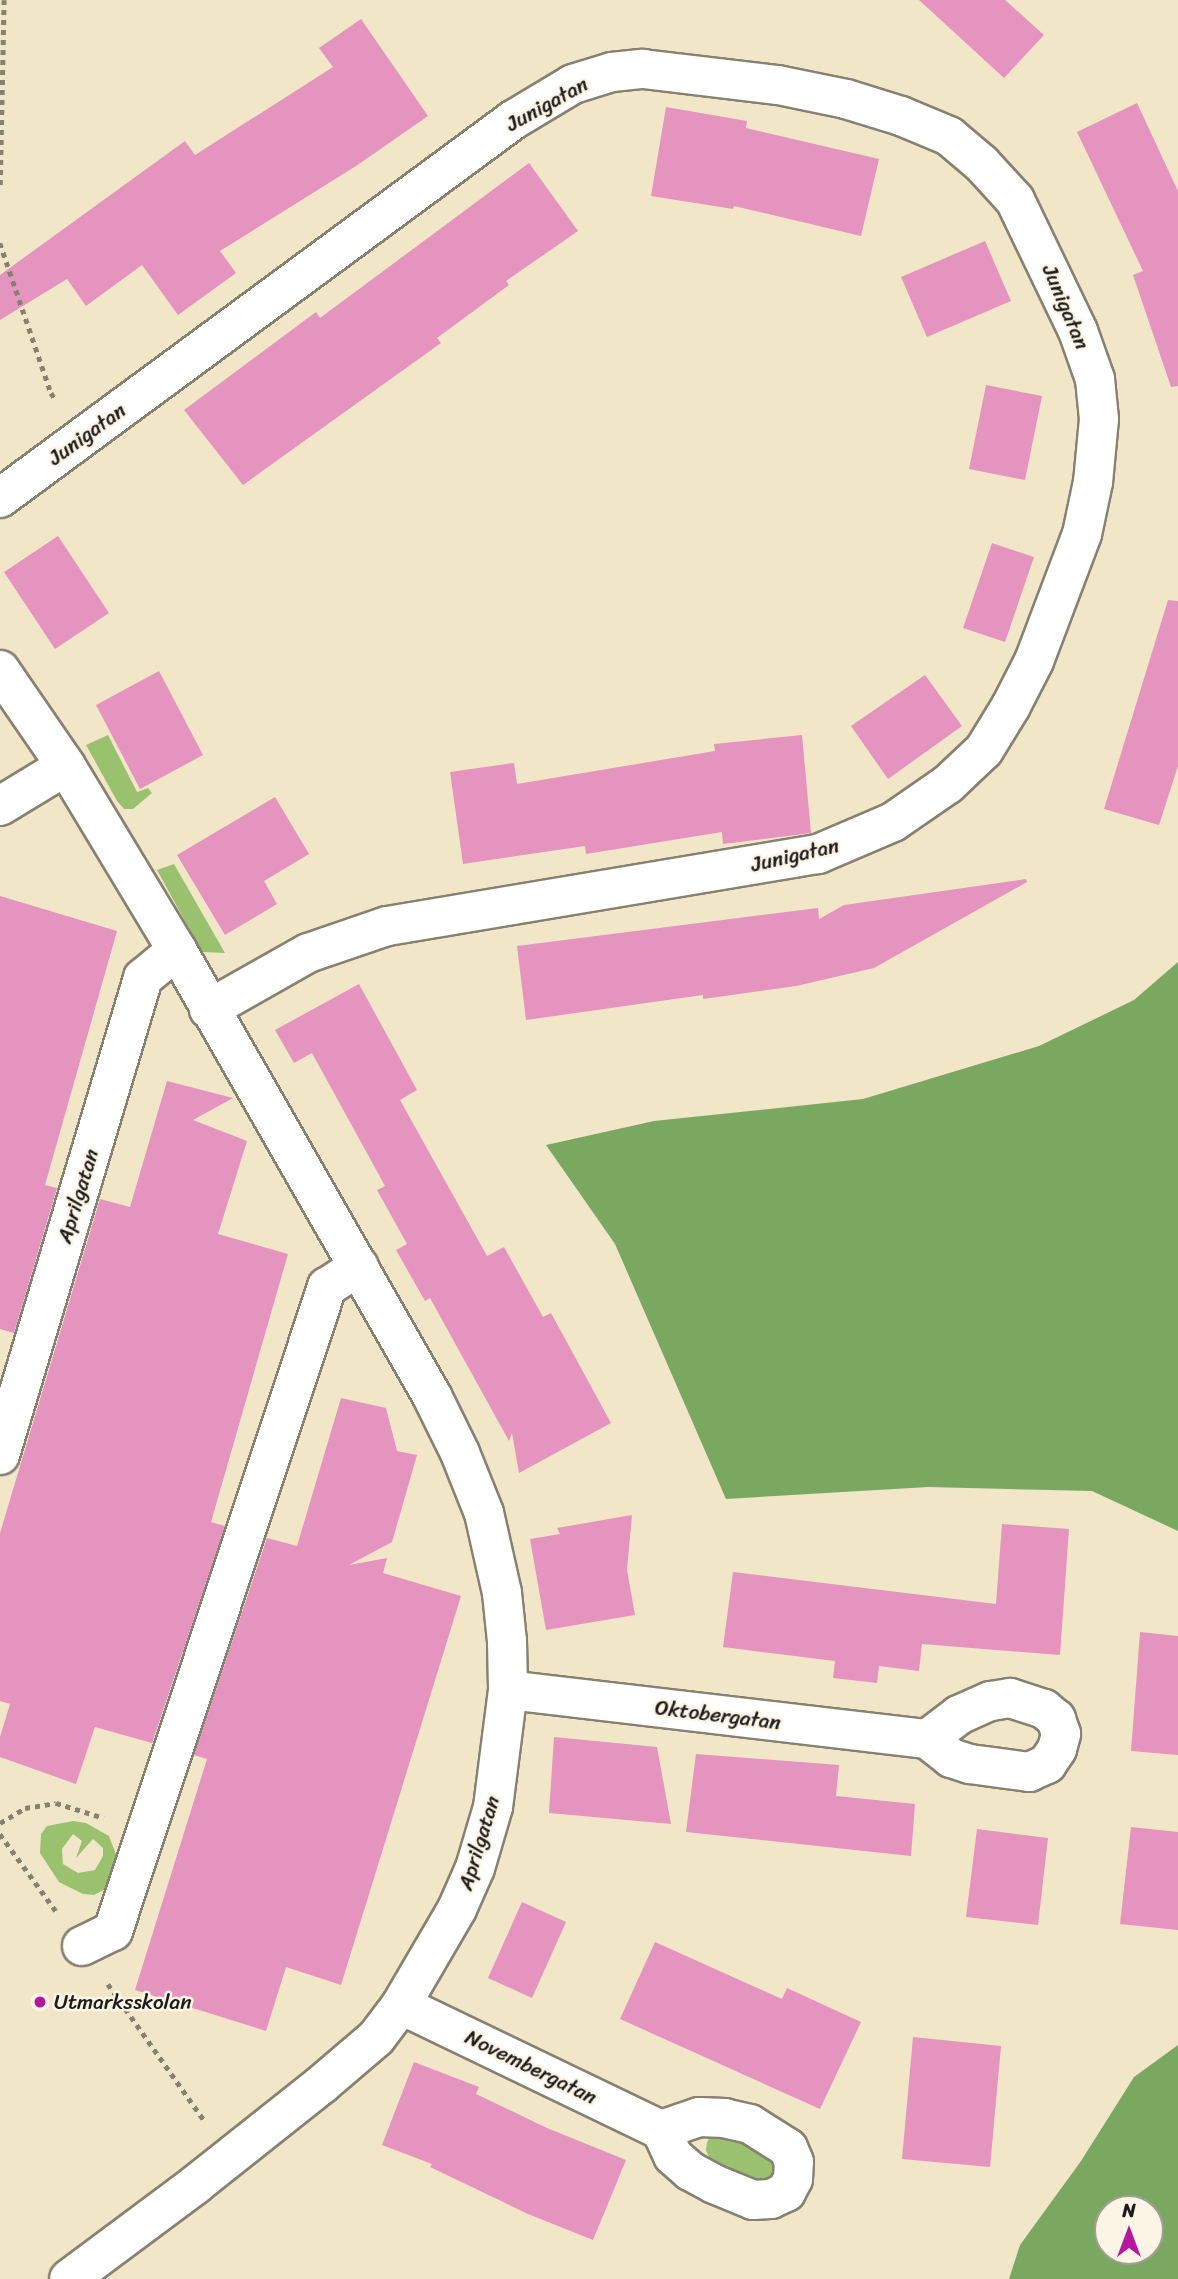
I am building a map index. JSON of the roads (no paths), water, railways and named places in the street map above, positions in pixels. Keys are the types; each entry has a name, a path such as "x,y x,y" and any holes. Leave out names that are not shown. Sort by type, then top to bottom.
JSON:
{"street":[{"name":"Junigatan","path":"0,498 513,120 573,84 612,72 643,69 767,83 846,99 901,116 949,136 982,164 1015,200 1078,331 1094,379 1099,419 1093,482 1082,534 1038,650 1011,706 984,750 948,784 893,822 818,854 387,926 308,953 209,1009"},
{"name":"Aprilgatan","path":"0,670 66,766 177,950 432,1396 460,1453 484,1513 502,1593 508,1690 493,1807 475,1868 457,1909 401,2005 376,2038 230,2158 69,2279"},
{"path":"0,806 66,766"},
{"name":"Aprilgatan","path":"0,1455 143,978 177,950"},
{"path":"82,1946 113,1931 149,1833 327,1287 359,1266"},
{"name":"Oktobergatan","path":"508,1690 927,1740"},
{"name":"Novembergatan","path":"401,2005 661,2130"}],"place":[{"name":"Utmarksskolan","path":"40,2002"}]}
